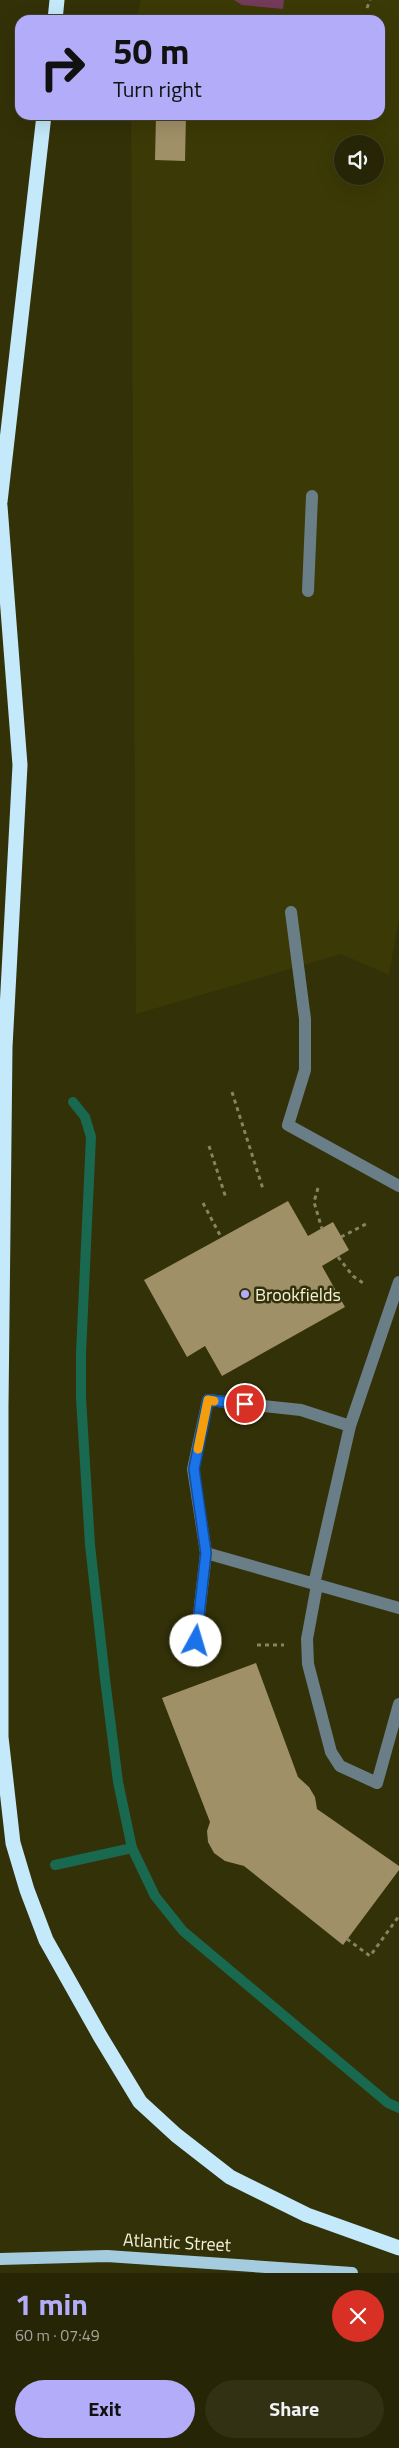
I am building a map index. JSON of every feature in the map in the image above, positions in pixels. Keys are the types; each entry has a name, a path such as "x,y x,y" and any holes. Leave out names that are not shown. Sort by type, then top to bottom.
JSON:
{"highway":[{"path":"56,15 57,0"},
{"path":"43,120 0,504 20,765 5,1048 1,1407 1,1737 13,1843 27,1890 46,1940 140,2102 176,2135 230,2177 307,2215 399,2248"}],"main road":[{"name":"Atlantic Street","path":"0,2259 107,2256 352,2273"}],"lane":[{"path":"308,591 312,502"},
{"path":"291,912 306,1019 305,1070 288,1125 399,1186"},
{"path":"399,1282 350,1426 316,1584 307,1639 308,1664 331,1752 340,1766 377,1783 399,1704"},
{"path":"196,1641 206,1553 194,1469 208,1400 301,1410 350,1426"},
{"path":"206,1553 399,1608"}],"path":[{"path":"367,8 370,0"},
{"path":"232,1092 263,1189"},
{"path":"209,1146 226,1198"},
{"path":"318,1188 314,1202 322,1228"},
{"path":"203,1204 221,1237"},
{"path":"341,1237 366,1224"},
{"path":"338,1257 352,1276 363,1283"},
{"path":"347,1939 370,1956 399,1916"}],"shaded area":[{"path":"141,0 399,0 399,918 389,975 341,954 136,1014 131,120 385,120 385,15 137,15"},
{"path":"234,0 284,0 283,9 242,5"}],"building":[{"path":"156,120 186,120 185,161 155,160"},
{"name":"Brookfields","path":"288,1201 308,1236 333,1222 349,1250 322,1266 345,1307 222,1376 205,1346 187,1357 144,1280"},
{"path":"256,1663 298,1777 309,1787 315,1797 317,1809 399,1866 399,1870 343,1945 244,1866 225,1861 214,1853 208,1842 207,1831 210,1822 162,1698"}],"waterway":[{"path":"73,1102 85,1117 91,1137 81,1353 81,1398 90,1545 118,1782 132,1848 155,1896 183,1931 388,2103 399,2108"},
{"path":"55,1865 132,1848"}],"slow traffic":[{"path":"198,1449 208,1400 214,1401"}],"place":[{"name":"Brookfields","path":"245,1294"}],"route":[{"path":"196,1641 206,1553 194,1469 208,1400 245,1404"}]}
